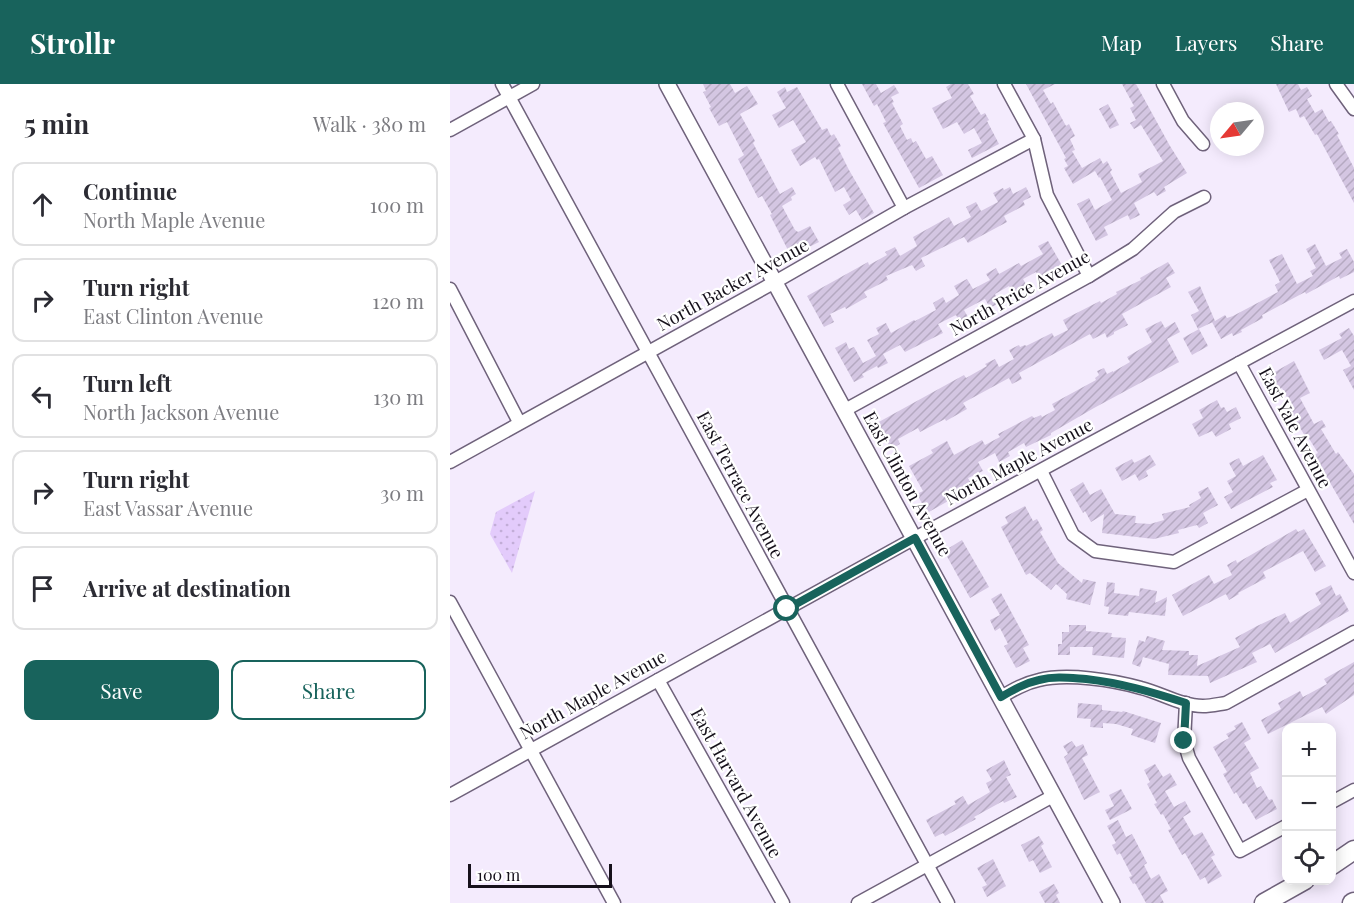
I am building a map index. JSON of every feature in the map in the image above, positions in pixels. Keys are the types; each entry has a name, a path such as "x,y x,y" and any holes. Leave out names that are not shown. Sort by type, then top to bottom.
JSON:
{"highway":[{"path":"1336,863 1354,852"},
{"path":"1264,903 1296,885"}],"main road":[{"name":"East Clinton Avenue","path":"667,84 1112,903"}],"street":[{"name":"East Terrace Avenue","path":"502,84 948,903"},
{"path":"450,130 533,84"},
{"path":"837,84 904,208"},
{"path":"1004,84 1034,139 1047,195 1089,276"},
{"path":"1163,84 1183,121 1203,144"},
{"path":"1336,84 1354,109"},
{"name":"North Backer Avenue","path":"450,462 904,208 1034,139"},
{"name":"North Price Avenue","path":"845,410 1089,276 1133,249 1174,212 1204,197"},
{"path":"450,289 519,422"},
{"name":"North Maple Avenue","path":"450,795 915,538 1354,301"},
{"name":"East Yale Avenue","path":"1239,363 1354,573"},
{"path":"1041,471 1073,535 1095,551 1174,562 1308,490"},
{"path":"450,602 614,903"},
{"path":"1001,697 1022,685 1041,679 1060,677 1123,684 1203,706 1226,703 1354,632"},
{"name":"East Harvard Avenue","path":"658,680 783,903"},
{"path":"1186,703 1184,741 1189,758 1240,851 1282,829"},
{"path":"1336,800 1354,790"},
{"path":"858,903 1053,796"}],"shaded area":[{"path":"535,491 512,573 490,534 496,512"}],"building":[{"path":"703,84 730,84 735,93 747,86 758,104 740,114 755,141 753,143 780,194 792,187 796,194 791,197 792,200 782,206 795,230 798,232 810,226 819,242 791,256 770,215 772,214 762,196 758,198 738,159 744,155 727,122 719,126 709,108 711,107 703,92 706,91"},
{"path":"862,84 876,84 881,93 894,85 899,93 891,97 894,102 892,103 903,124 900,126 907,140 911,138 913,143 916,141 926,159 932,156 943,175 919,188 883,123 886,122 877,104 874,106"},
{"path":"951,84 968,84 974,94 970,96 981,115 985,113 999,144 972,158 968,150 982,143 974,128 964,134 957,122 943,129 932,108 952,98 946,87"},
{"path":"1026,84 1055,84 1043,90 1051,104 1053,102 1066,126 1069,124 1075,136 1070,139 1075,150 1072,151 1082,168 1100,158 1103,164 1107,161 1121,193 1142,182 1138,174 1163,161 1141,125 1134,129 1130,123 1136,120 1130,108 1134,106 1122,84 1136,84 1187,173 1164,187 1166,191 1157,196 1154,192 1134,203 1140,215 1130,220 1128,215 1104,227 1108,235 1096,241 1077,204 1089,198 1095,210 1112,200 1095,171 1073,184 1064,168 1068,166 1064,159 1066,158"},
{"path":"1276,84 1298,84 1301,90 1307,87 1312,96 1307,99 1315,113 1322,109 1329,122 1331,121 1354,168 1354,203 1317,134 1315,135 1304,116 1300,118 1296,109 1289,112"},
{"path":"785,87 787,92 797,87 822,130 827,128 831,136 834,134 841,146 838,148 849,170 874,213 862,220 856,210 849,215 843,205 851,200 844,187 835,192 819,159 815,157 800,166 791,150 806,142 793,120 779,128 772,115 786,108 777,92"},
{"path":"1108,104 1119,125 1110,129 1099,109"},
{"path":"1010,187 1013,194 1026,187 1031,197 1023,201 1025,205 1004,216 1007,222 968,243 964,237 921,258 925,266 916,271 912,265 886,276 888,280 864,292 867,297 846,309 845,307 830,314 834,322 824,327 807,296 868,262 869,265 887,255 885,252 895,247 900,256 917,246 913,237 949,217 954,226 971,217 966,207 976,202 981,211 998,202 993,193"},
{"path":"1048,241 1063,267 1041,280 1036,272 1023,279 1027,286 1014,294 1009,286 995,294 999,303 990,308 985,299 964,310 969,319 961,324 956,315 938,324 943,333 905,352 900,345 883,354 888,363 862,374 864,377 854,382 835,348 846,342 849,349 854,347 863,363 876,356 867,340 879,334 876,328 886,323 891,333 915,321 936,310 933,303 943,297 946,303 959,295 954,286 967,279 973,289 990,280 986,274 996,268 999,274 1019,263 1021,266 1043,254 1038,246"},
{"path":"1315,244 1326,266 1342,258 1339,253 1347,249 1354,262 1354,272 1340,279 1339,276 1306,294 1305,292 1262,315 1263,318 1233,336 1232,333 1221,339 1212,322 1198,329 1191,315 1199,311 1188,292 1200,286 1215,321 1225,315 1227,318 1233,316 1278,292 1275,285 1280,282 1269,260 1282,254 1297,284 1313,276 1310,271 1316,268 1306,249"},
{"path":"1168,262 1175,273 1166,278 1171,287 1122,314 1128,325 1107,338 1105,333 1093,339 1090,334 1019,373 1022,379 1012,384 1009,378 963,403 967,409 946,421 945,419 920,432 918,428 898,439 900,444 891,449 877,423 964,375 966,378 995,359 999,367 1014,359 1009,350 1019,345 1020,347 1026,346 1052,333 1054,337 1068,330 1063,320 1100,301 1101,303"},
{"path":"1161,321 1165,328 1175,322 1180,332 1167,339 1179,362 1094,408 1051,435 1026,447 1024,443 1008,452 1010,456 999,462 995,453 978,462 983,471 968,478 973,487 927,513 917,494 923,491 909,466 933,453 931,450 947,441 954,455 982,440 985,445 1000,437 998,434 1032,416 1034,418 1041,415 1042,417 1055,410 1052,404 1096,380 1095,378 1099,375 1097,371 1104,368 1107,374 1130,362 1127,357 1152,342 1145,329"},
{"path":"1349,328 1354,336 1354,390 1343,370 1351,366 1342,350 1324,360 1319,350 1342,338 1339,334"},
{"path":"1199,329 1208,346 1192,355 1183,338"},
{"path":"1294,361 1310,393 1300,398 1314,424 1322,420 1326,427 1321,429 1336,454 1338,452 1354,474 1354,524 1314,455 1318,453 1308,437 1306,438 1286,403 1289,401 1282,388 1278,390 1273,380 1276,379 1273,373"},
{"path":"1217,400 1221,408 1224,407 1227,412 1236,407 1241,418 1229,424 1231,429 1216,437 1212,431 1199,437 1192,424 1203,418 1199,410"},
{"path":"1150,455 1156,465 1146,471 1148,476 1139,481 1135,474 1122,481 1115,468 1132,459 1134,463"},
{"path":"1263,455 1277,480 1270,483 1273,487 1231,509 1224,497 1233,492 1227,481 1236,476 1229,463 1239,458 1243,466"},
{"path":"1083,482 1090,495 1101,489 1115,514 1136,516 1135,523 1150,524 1164,520 1162,514 1190,507 1189,505 1201,498 1198,492 1208,487 1218,505 1203,513 1208,523 1199,528 1197,525 1178,530 1179,533 1154,539 1102,533 1104,514 1091,522 1070,490"},
{"path":"1025,506 1033,521 1037,519 1043,530 1040,532 1058,563 1082,583 1083,579 1096,582 1090,605 1066,599 1067,594 1056,584 1051,590 1030,573 1026,575 1001,527 1008,523 1005,517"},
{"path":"1296,529 1298,532 1304,529 1326,566 1315,572 1303,551 1263,572 1266,578 1229,600 1226,594 1183,616 1172,595 1209,575 1214,584 1232,575 1227,565 1236,560 1237,563"},
{"path":"962,540 989,587 970,598 944,551"},
{"path":"1107,582 1115,583 1114,593 1139,596 1140,588 1157,591 1155,603 1167,597 1165,616 1129,612 1128,616 1108,614 1109,607 1104,606"},
{"path":"1331,585 1336,596 1340,594 1349,611 1275,653 1270,644 1252,653 1257,662 1210,683 1208,676 1168,675 1169,664 1143,657 1140,667 1132,664 1139,640 1145,642 1147,636 1165,641 1162,650 1189,651 1189,655 1198,655 1197,666 1240,647 1235,638 1285,613 1290,623 1321,604 1315,593"},
{"path":"1001,593 1029,645 1023,648 1030,661 1016,668 1004,646 1008,644 1000,628 995,631 990,620 1000,615 991,599"},
{"path":"1069,625 1086,625 1086,631 1112,633 1111,637 1126,638 1124,658 1092,655 1093,647 1070,647 1070,655 1058,655 1058,644 1062,644 1062,632 1069,632"},
{"path":"1354,662 1354,695 1326,714 1322,707 1290,723 1282,723 1282,727 1268,734 1261,720 1281,709 1278,703 1300,691 1303,697 1327,684 1324,679"},
{"path":"1078,703 1102,705 1102,710 1123,711 1161,723 1155,743 1131,735 1133,729 1116,724 1103,723 1103,728 1090,727 1091,719 1077,718"},
{"path":"1242,722 1251,739 1244,743 1259,768 1250,773 1257,788 1261,786 1277,809 1256,820 1246,803 1243,804 1236,792 1234,794 1223,774 1227,772 1213,747 1229,738 1226,734 1236,729 1234,726"},
{"path":"1072,741 1076,747 1083,744 1088,755 1082,758 1100,792 1084,800 1064,757 1068,754 1063,746"},
{"path":"1004,760 1011,775 1006,777 1017,797 1004,803 1003,801 945,836 943,833 935,837 926,820 956,804 954,801 963,796 968,805 990,792 986,783 992,780 986,770"},
{"path":"1155,764 1163,777 1170,773 1177,785 1165,791 1174,807 1185,801 1191,812 1183,817 1194,836 1202,832 1215,855 1211,857 1222,876 1208,884 1205,877 1200,880 1185,853 1182,855 1168,830 1171,829 1163,814 1161,815 1154,804 1157,803 1147,784 1150,782 1144,770"},
{"path":"1121,789 1132,809 1110,820 1105,810 1114,806 1109,795"},
{"path":"1118,820 1126,837 1132,834 1147,863 1144,865 1151,879 1159,874 1168,891 1160,895 1164,903 1146,903 1129,877 1132,876 1120,853 1117,855 1112,845 1116,843 1107,826"},
{"path":"1039,836 1044,844 1041,846 1052,867 1040,873 1033,860 1029,862 1021,845"},
{"path":"993,859 1006,886 987,897 982,887 987,885 977,868"},
{"path":"1054,884 1059,893 1056,895 1060,903 1045,903 1039,892"}],"route":[{"path":"787,609 915,538 1001,697 1022,685 1041,679 1060,677 1113,682 1141,688 1186,703 1184,741"}]}
